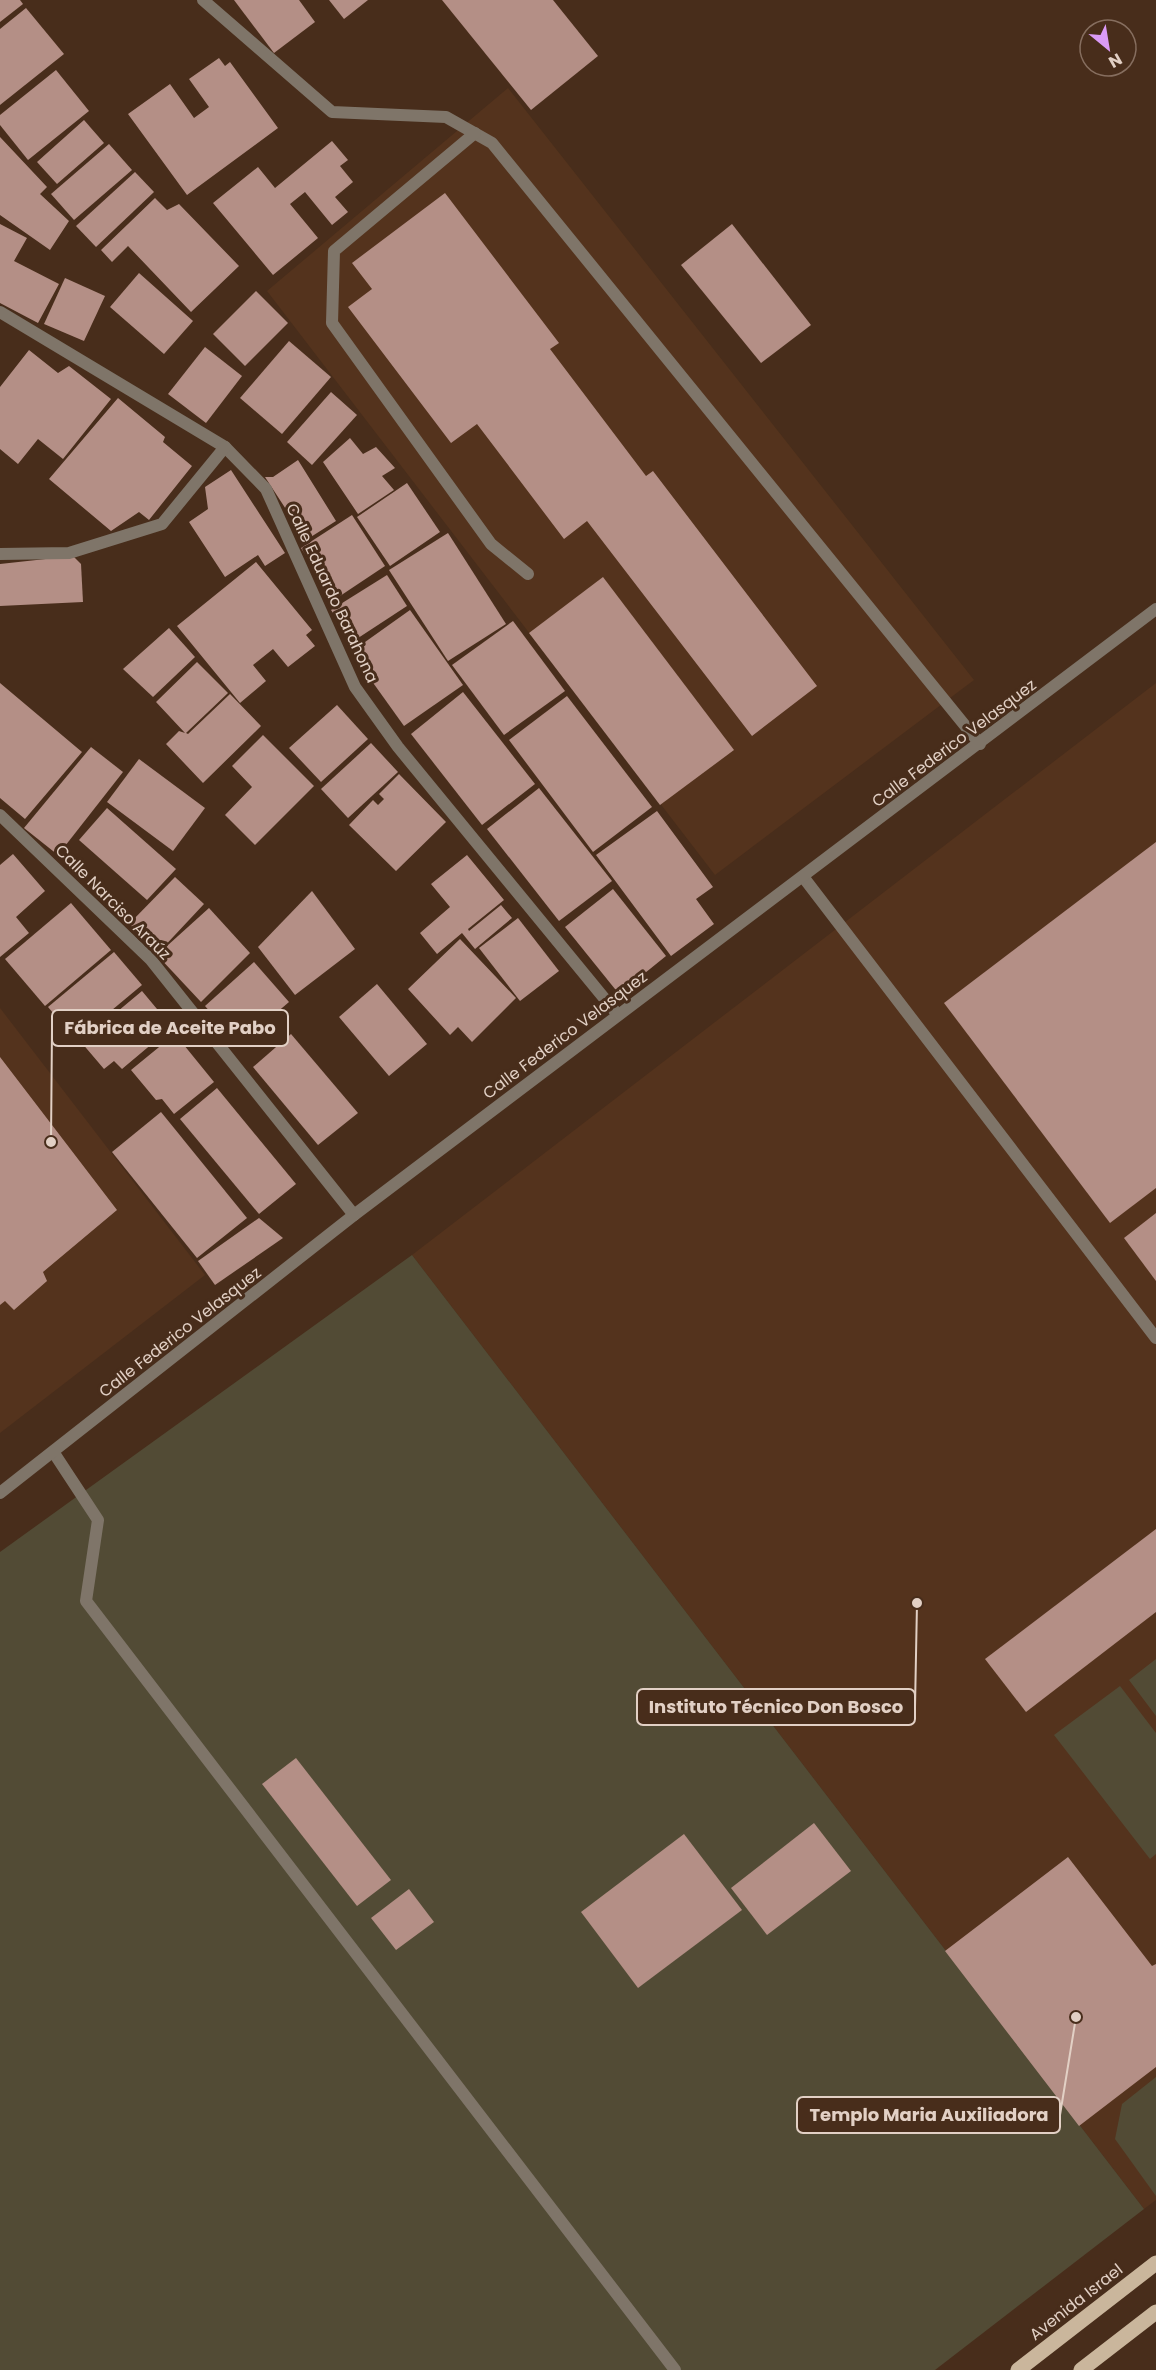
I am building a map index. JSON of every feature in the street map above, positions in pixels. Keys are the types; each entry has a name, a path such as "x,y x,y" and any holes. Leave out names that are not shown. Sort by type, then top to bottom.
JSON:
{"main road":[{"name":"Avenida Israel","path":"1018,2370 1156,2263"},
{"path":"1082,2370 1156,2312"}],"street":[{"path":"203,0 332,112 446,117 492,143 980,744"},
{"path":"475,133 334,251 332,323 491,544 528,574"},
{"name":"Calle Eduardo Barahona","path":"0,312 225,447 266,489 355,687 398,747 618,1015"},
{"path":"0,554 69,553 162,524 225,447"},
{"name":"Calle Federico Velasquez","path":"0,1493 54,1453 354,1215 618,1015 804,878 1156,609"},
{"name":"Calle Narciso Araúz","path":"0,815 151,960 354,1215"},
{"path":"804,878 1156,1338"},
{"path":"54,1453 98,1520 86,1601 675,2370"}],"shaded area":[{"path":"508,88 974,680 715,875 267,291"},
{"path":"1156,683 1156,2200 1144,2209 412,1255"},
{"path":"0,1008 205,1275 0,1433"},
{"path":"412,1255 1144,2209 935,2370 0,2370 0,1552"},
{"path":"1156,1659 1156,1716 1129,1680"},
{"path":"1120,1686 1156,1733 1156,1854 1150,1859 1054,1735"},
{"path":"1156,2077 1156,2196 1115,2139 1122,2104"}],"building":[{"path":"0,0 20,0 23,4 0,22"},
{"path":"234,0 299,0 315,22 274,53"},
{"path":"329,0 368,0 344,19"},
{"path":"442,0 553,0 598,56 531,110"},
{"path":"26,8 64,54 0,105 0,29"},
{"path":"219,58 225,66 230,62 278,128 187,195 128,114 170,84 194,118 209,107 189,79"},
{"path":"56,70 89,111 28,160 0,125 0,115"},
{"path":"84,120 104,143 57,184 37,162"},
{"path":"0,137 47,187 40,194 69,221 50,250 0,215"},
{"path":"332,141 348,160 340,166 353,182 335,197 348,212 332,225 305,192 290,204 318,238 273,275 213,203 258,167 275,188"},
{"path":"109,144 132,170 74,220 51,194"},
{"path":"135,172 154,192 96,247 76,226"},
{"path":"445,193 559,343 550,349 646,476 653,471 817,686 752,736 587,521 564,539 477,424 451,443 348,307 372,289 352,263"},
{"path":"155,198 167,210 179,204 239,266 191,312 128,246 112,262 101,250"},
{"path":"0,224 27,238 14,261 59,284 38,323 0,303"},
{"path":"732,224 811,325 761,363 681,265"},
{"path":"139,273 193,321 164,354 110,307"},
{"path":"65,278 105,296 84,341 44,324"},
{"path":"256,291 288,323 245,366 213,334"},
{"path":"289,341 331,377 282,434 240,398"},
{"path":"205,347 242,376 206,423 168,394"},
{"path":"29,350 58,373 69,366 111,399 63,459 38,439 18,464 0,449 0,387"},
{"path":"331,392 357,415 312,465 287,442"},
{"path":"118,398 165,437 163,442 192,466 149,520 139,512 111,531 49,479"},
{"path":"350,438 363,454 376,447 395,468 382,476 394,490 358,514 323,462"},
{"path":"298,460 336,521 306,540 265,477 273,477"},
{"path":"231,470 285,553 265,566 258,555 225,577 189,522 208,509 205,487"},
{"path":"407,483 440,532 390,566 357,517"},
{"path":"352,515 385,566 334,600 301,548"},
{"path":"448,533 506,624 448,661 389,570"},
{"path":"73,556 81,564 83,602 0,606 0,564"},
{"path":"256,562 312,630 306,635 315,646 288,667 273,649 253,665 266,681 240,703 177,626"},
{"path":"387,575 407,606 352,642 331,610"},
{"path":"603,577 734,750 660,805 529,633"},
{"path":"410,610 463,685 404,726 351,652"},
{"path":"513,621 565,691 504,735 452,665"},
{"path":"169,628 195,657 153,697 123,669"},
{"path":"197,662 228,693 186,733 188,734 230,694 261,726 203,783 166,744 179,731 185,733 156,702"},
{"path":"0,683 82,752 25,819 0,798"},
{"path":"463,692 535,784 482,825 411,734"},
{"path":"567,696 652,807 593,852 509,740"},
{"path":"337,705 368,739 321,782 289,748"},
{"path":"263,735 314,786 255,845 225,815 252,787 232,766"},
{"path":"371,743 398,772 348,818 321,789"},
{"path":"91,747 123,772 58,855 24,828"},
{"path":"139,759 205,808 173,851 107,802"},
{"path":"399,774 446,822 396,871 349,825 373,800 378,805 384,799 379,794"},
{"path":"539,788 612,881 559,921 487,829"},
{"path":"107,808 176,869 147,900 79,840"},
{"path":"657,811 713,887 696,899 714,924 671,956 596,855"},
{"path":"1156,842 1156,1188 1110,1223 944,1003"},
{"path":"13,854 45,891 16,917 29,933 0,957 0,865"},
{"path":"467,855 504,900 468,929 469,931 501,905 512,918 475,949 462,933 437,954 420,933 450,907 431,884"},
{"path":"175,877 204,904 159,952 129,924"},
{"path":"613,889 666,956 619,994 565,927"},
{"path":"312,891 355,949 295,995 258,947"},
{"path":"71,903 111,950 45,1006 5,959"},
{"path":"209,908 250,953 201,1002 157,955"},
{"path":"518,918 559,971 520,1001 479,948"},
{"path":"460,939 516,998 472,1042 458,1027 450,1035 408,989"},
{"path":"114,952 142,985 76,1040 48,1007"},
{"path":"254,962 289,1002 239,1045 205,1006"},
{"path":"377,984 427,1044 389,1076 339,1017"},
{"path":"142,991 172,1027 122,1069 114,1061 104,1069 81,1042"},
{"path":"175,1034 214,1082 174,1114 162,1099 156,1100 131,1070"},
{"path":"291,1034 358,1113 318,1145 253,1067"},
{"path":"0,1057 117,1210 43,1272 47,1281 14,1310 5,1301 0,1305"},
{"path":"217,1088 296,1184 259,1214 180,1119"},
{"path":"161,1112 247,1218 197,1258 112,1152"},
{"path":"1156,1213 1156,1281 1124,1238"},
{"path":"259,1218 283,1238 215,1285 198,1261"},
{"path":"1156,1529 1156,1612 1026,1712 985,1659"},
{"path":"296,1758 391,1880 357,1906 262,1784"},
{"path":"814,1823 851,1871 767,1935 731,1888"},
{"path":"684,1834 742,1910 638,1988 581,1912"},
{"path":"1068,1857 1152,1966 1156,1964 1156,2067 1079,2126 945,1951"},
{"path":"409,1889 434,1922 396,1950 371,1918"}],"place":[{"name":"Fábrica de Aceite Pabo","path":"51,1142"},
{"name":"Instituto Técnico Don Bosco","path":"917,1603"},
{"name":"Templo Maria Auxiliadora","path":"1076,2017"}]}
